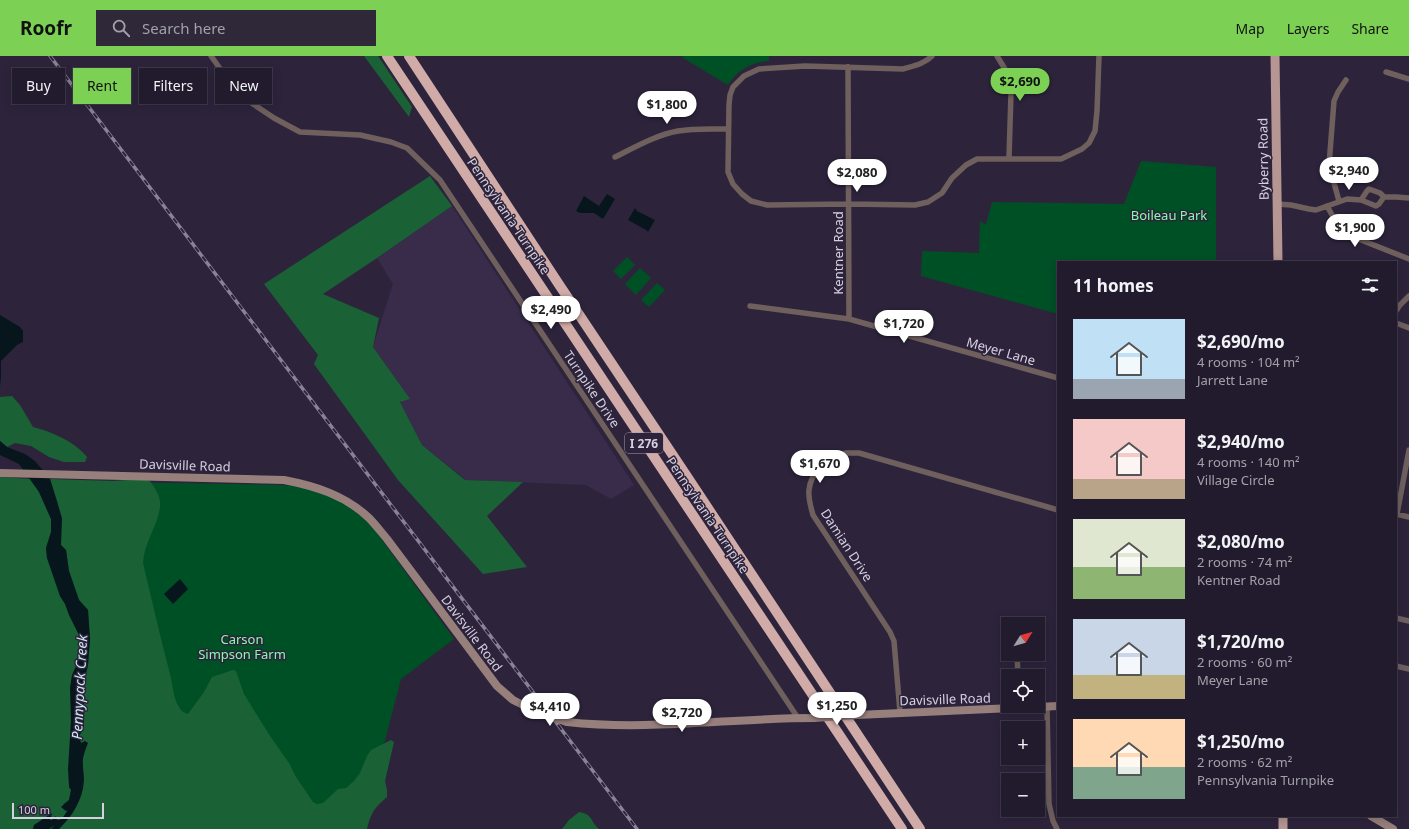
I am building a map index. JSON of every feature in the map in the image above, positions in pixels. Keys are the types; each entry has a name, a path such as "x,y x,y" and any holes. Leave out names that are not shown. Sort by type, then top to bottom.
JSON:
{"highway":[{"name":"Pennsylvania Turnpike","path":"387,56 902,829"},
{"name":"Pennsylvania Turnpike","path":"409,56 920,829"}],"main road":[{"name":"Byberry Road","path":"1274,56 1278,261"},
{"path":"1283,817 1283,829"}],"street":[{"name":"Turnpike Drive","path":"211,56 226,77 247,100 274,118 300,132 360,135 390,142 407,148 440,180 798,718"},
{"path":"932,56 928,60 918,65 903,69 805,66 759,69 744,76 733,88 730,95 728,172 733,184 751,201 768,205 849,204 915,206 928,202 942,193 966,165 977,159 1061,159 1082,149 1089,143 1095,131 1099,56"},
{"path":"997,56 1010,81 1009,158"},
{"name":"Kentner Road","path":"848,67 849,319"},
{"path":"1386,72 1409,79"},
{"path":"1339,201 1329,165 1334,101 1346,80"},
{"path":"615,157 659,136 677,131 696,129 728,129"},
{"path":"1361,200 1366,191 1369,189 1380,193 1384,197 1409,198"},
{"path":"1277,204 1316,210 1339,201 1347,200 1361,200 1376,206 1384,197"},
{"path":"1327,206 1340,229 1350,236 1409,259"},
{"path":"1397,310 1409,296"},
{"name":"Meyer Lane","path":"750,306 849,319 1057,378"},
{"path":"1397,323 1409,328"},
{"path":"1409,450 1397,514 1409,517"},
{"name":"Damian Drive","path":"900,712 894,641 890,632 813,515 809,501 809,491 813,476 821,465 832,458 845,453 859,453 1057,510"},
{"name":"Davisville Road","path":"0,473 284,480 327,491 346,501 368,517 387,539 497,686 513,700 539,713 567,722 590,725 639,724 814,718 900,712 1001,708"},
{"path":"1397,618 1409,621"},
{"path":"1397,666 1409,669"},
{"name":"Davisville Road","path":"1047,707 1057,706"},
{"path":"1047,707 1049,804 1057,829"},
{"path":"1373,817 1393,829"}],"shaded area":[{"path":"452,206 634,485 611,499 586,485 466,480 422,445 400,402 409,399 373,347 393,284 377,258"}],"green space":[{"path":"364,56 378,56 412,107 409,117"},
{"path":"683,56 769,56 769,61 751,65 740,71 728,85 683,58"},
{"name":"Boileau Park","path":"1141,161 1216,167 1216,261 1057,261 1057,314 921,276 922,251 979,253 980,221 986,225 992,202 1124,204"},
{"path":"430,176 452,206 323,294 379,318 373,347 410,399 400,402 422,445 465,480 523,482 487,516 527,567 483,574 398,480 314,364 318,355 264,284"},
{"path":"627,257 635,265 621,279 613,271"},
{"path":"640,268 651,278 636,295 625,284"},
{"path":"657,283 665,290 649,307 641,300"},
{"path":"12,396 20,405 33,427 55,434 76,446 87,457 85,462 64,462 49,457 31,446 15,443 7,447 0,441 0,397"},
{"path":"0,477 31,479 39,492 51,519 51,532 46,548 47,558 60,596 81,639 79,660 72,675 69,787 71,790 69,800 63,804 68,809 62,819 58,820 56,817 50,820 52,814 34,825 33,829 0,829"},
{"path":"50,479 113,481 143,479 150,481 156,491 160,500 160,510 146,547 143,563 174,696 183,712 188,714 204,692 212,677 233,670 236,671 244,694 289,763 296,777 313,802 317,804 323,803 338,789 346,788 354,781 360,773 371,750 391,740 394,742 385,781 387,797 374,811 367,829 59,829 73,813 83,789 83,758 87,743 81,743 79,736 84,728 84,682 88,665 90,639 88,610 79,600 69,571 66,550 61,545 58,503"},
{"name":"Carson Simpson Farm","path":"0,480 281,485 310,489 334,498 356,512 367,522 377,533 454,639 401,679 362,829 0,829"},
{"path":"579,812 587,814 599,829 562,829 569,820"}],"water":[{"path":"607,194 615,199 603,219 594,213 580,213 576,211 584,196 599,206"},
{"path":"635,208 637,211 655,220 648,232 628,220"},
{"path":"0,315 20,327 23,331 23,342 17,345 1,361 0,387"},
{"name":"Pennypack Creek","path":"0,441 7,447 25,454 35,461 50,479 62,518 61,545 66,550 69,571 79,600 88,610 90,639 88,665 84,682 84,728 79,736 81,743 85,741 88,743 83,758 84,780 82,794 76,807 59,829 51,829 53,826 49,829 33,829 34,825 52,813 50,820 56,816 56,819 58,820 62,819 68,810 66,811 61,807 69,800 71,790 69,787 68,769 71,721 70,688 72,675 79,660 81,639 60,596 47,558 46,548 51,532 51,519 39,492 19,464 0,455"},
{"path":"180,579 188,589 173,604 164,594"}],"railway":[{"path":"50,56 637,829"}]}
